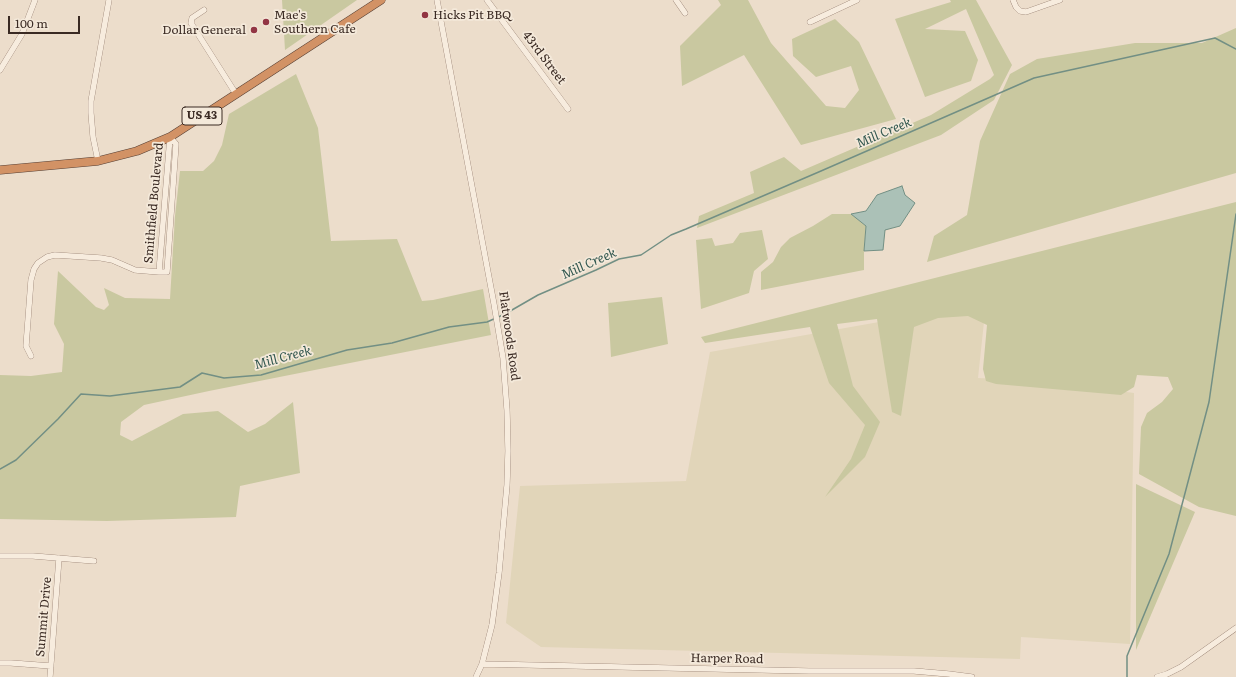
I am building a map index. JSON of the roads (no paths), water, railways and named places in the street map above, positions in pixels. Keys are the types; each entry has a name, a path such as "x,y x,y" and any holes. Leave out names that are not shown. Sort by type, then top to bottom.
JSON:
{"highway":[{"name":"US 43","path":"0,170 98,161 137,151 170,137 381,0"}],"street":[{"path":"0,70 22,34 35,0"},
{"path":"98,161 93,137 91,101 109,0"},
{"name":"Flatwoods Road","path":"437,0 494,304 504,363 507,410 508,451 505,520 495,608 482,664 476,677"},
{"name":"43rd Street","path":"487,0 568,109"},
{"path":"676,0 684,13"},
{"path":"810,22 844,3 857,0"},
{"path":"1013,0 1020,12 1026,12 1060,0"},
{"path":"204,10 192,18 192,27 236,94"},
{"name":"Smithfield Boulevard","path":"31,356 26,346 31,280 34,269 38,263 47,257 55,255 101,258 112,260 135,270 167,272 176,144 170,137"},
{"path":"0,556 33,556 94,561"},
{"name":"Summit Drive","path":"50,677 59,558"},
{"path":"1157,677 1168,675 1182,667 1236,628"},
{"path":"0,663 51,666"},
{"name":"Harper Road","path":"482,664 809,671 914,671 972,677"}],"waterway":[{"name":"Mill Creek","path":"0,469 16,460 81,394 110,396 180,387 202,373 224,378 261,375 347,350 392,343 449,327 487,322 505,314 538,295 619,259 641,255 671,235 1034,78 1215,38 1236,49"},
{"path":"1127,677 1127,656 1169,554 1209,402 1236,214"}],"place":[{"name":"Hicks Pit BBQ","path":"425,15"},
{"name":"Mae's Southern Cafe","path":"266,22"},
{"name":"Dollar General","path":"254,30"}]}
